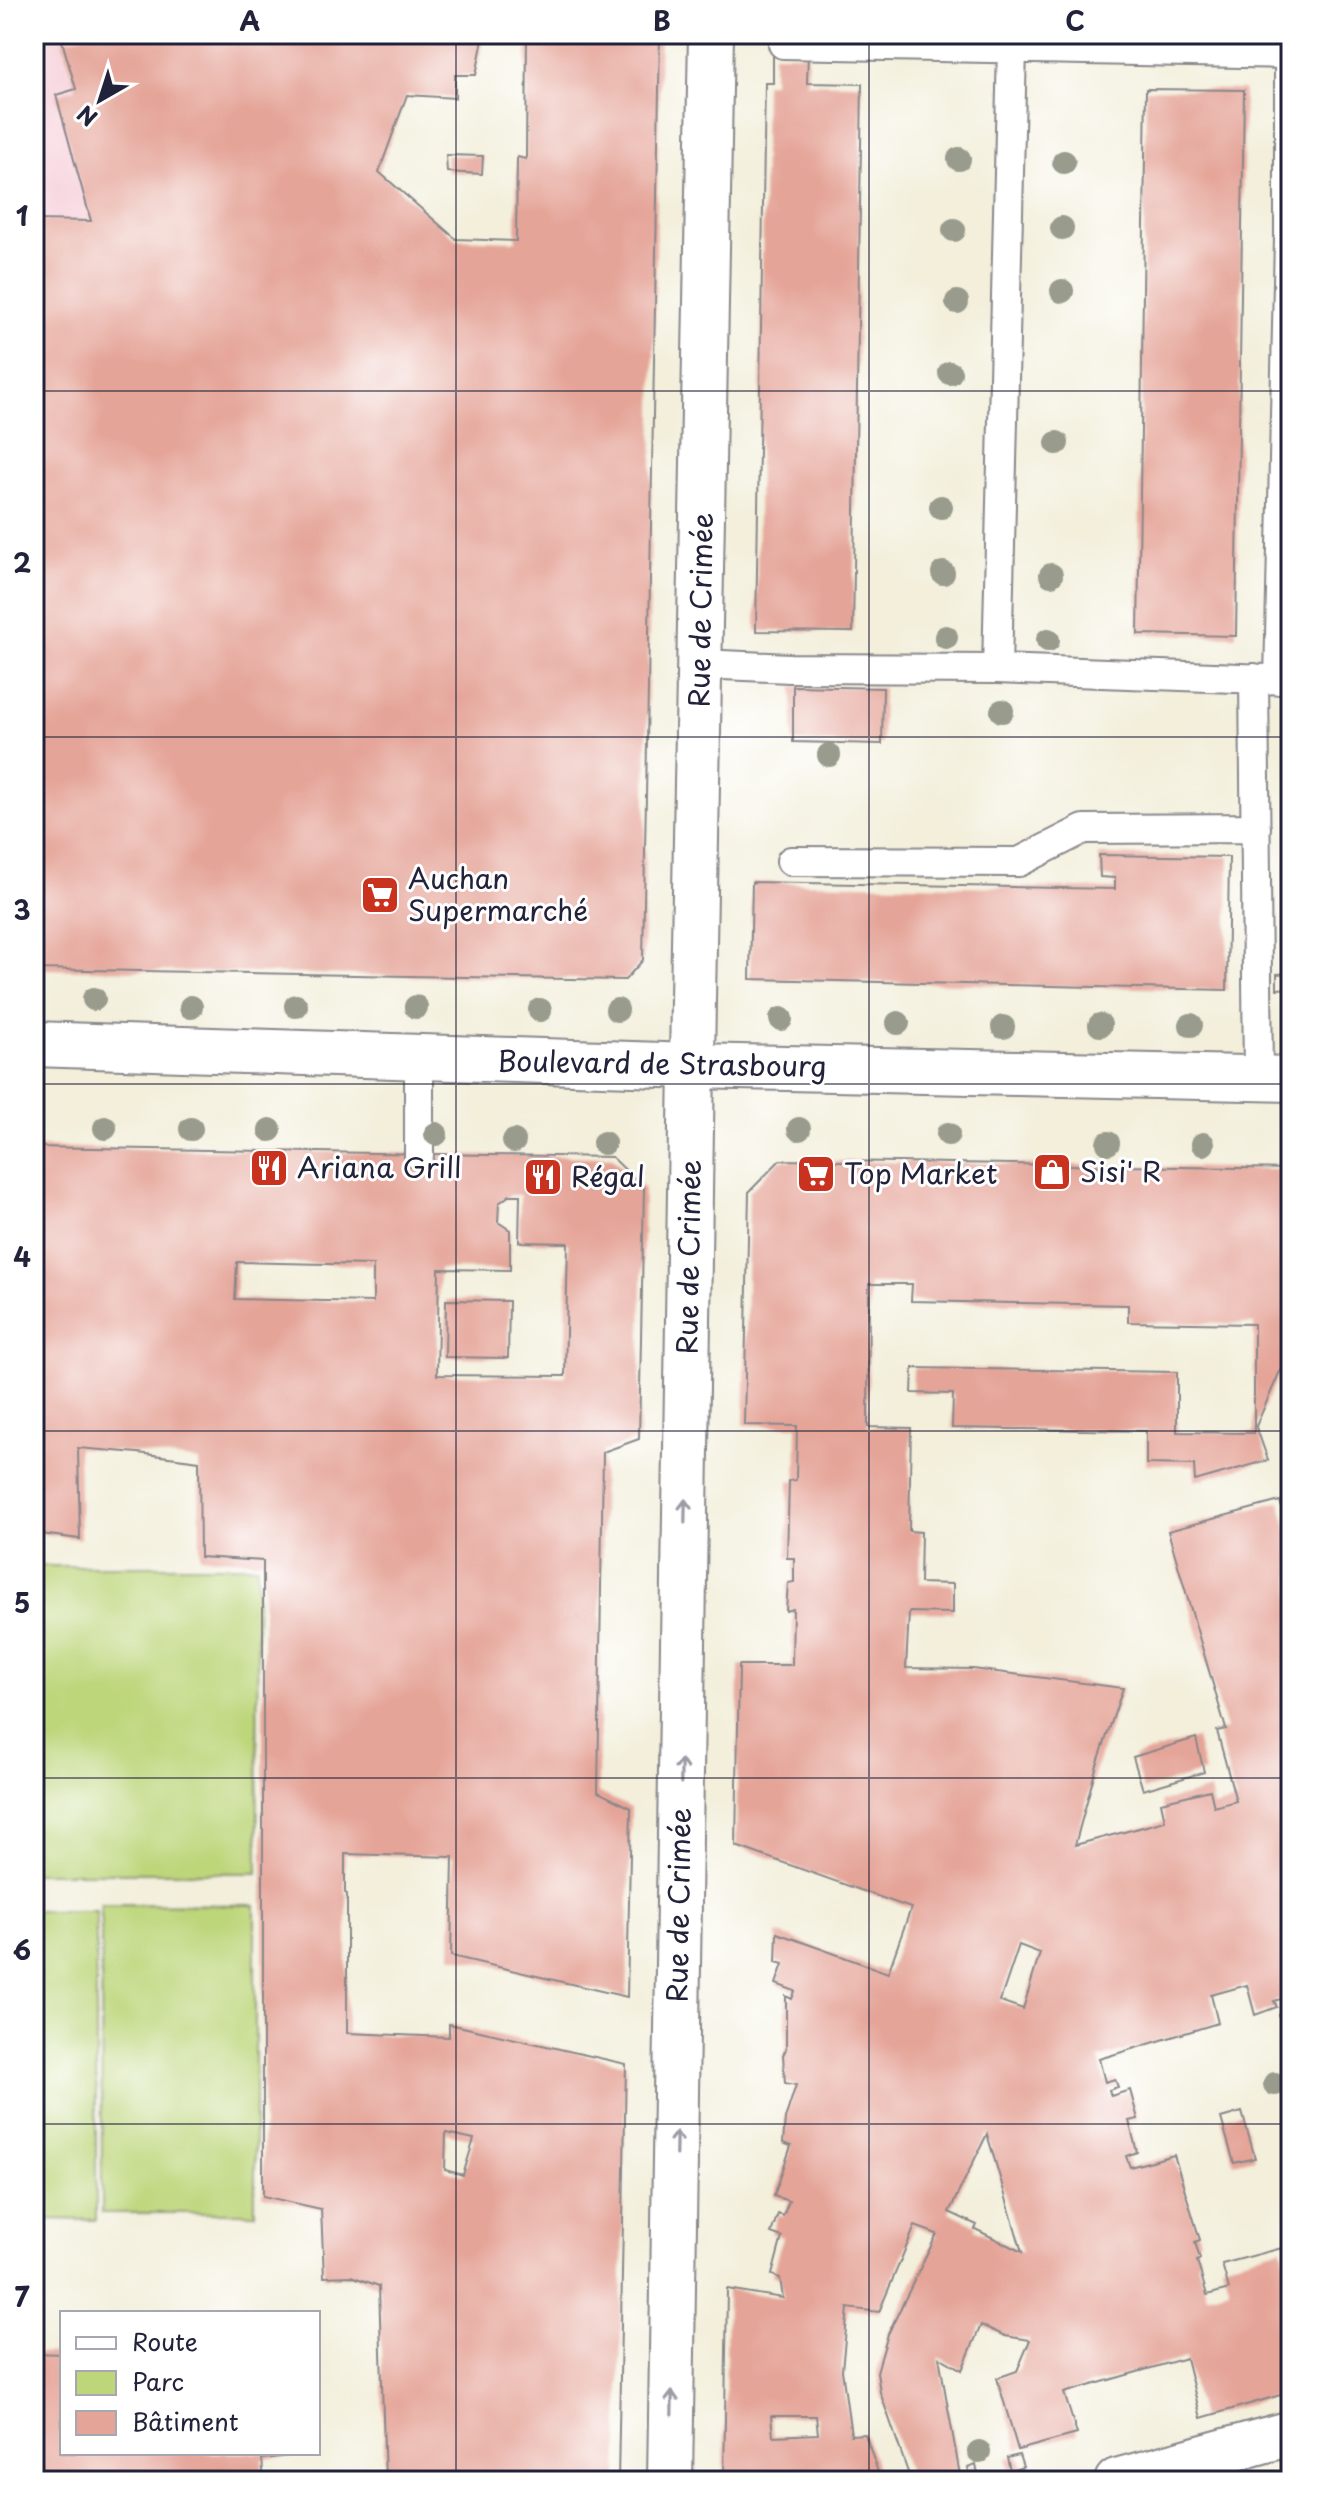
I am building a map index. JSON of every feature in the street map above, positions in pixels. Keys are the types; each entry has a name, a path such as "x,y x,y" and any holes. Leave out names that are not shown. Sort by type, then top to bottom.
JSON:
{"street":[{"name":"Rue de Crimée","path":"670,2481 711,34"},
{"name":"Boulevard de Strasbourg","path":"34,1044 692,1066 1274,1078"},
{"path":"1117,2481 1291,2433"}],"lane":[{"path":"783,44 1012,48 1290,47 1290,238 1275,680 1256,828 1274,1078"},
{"path":"997,669 1012,48"},
{"path":"700,664 790,668 997,669 1275,680"},
{"path":"791,861 1019,862 1084,829 1256,828"},
{"path":"419,1057 419,1155"}],"shaded area":[{"path":"34,34 91,34 62,41 63,49 87,122 118,242 34,240"}],"green space":[{"path":"34,1566 257,1566 258,1873 34,1873"},
{"path":"101,1904 255,1905 255,2213 102,2213"},
{"path":"34,1911 96,1911 96,2220 34,2219"}],"building":[{"path":"91,34 484,34 476,75 455,75 455,98 407,95 379,172 456,239 516,241 517,157 526,159 527,34 660,34 643,960 625,980 34,969 34,220 91,221 56,95 76,89 62,41"},
{"path":"773,54 808,54 807,83 862,84 853,632 756,631 765,83 773,83"},
{"path":"1146,89 1244,90 1236,636 1138,634"},
{"path":"446,155 483,156 482,174 447,172"},
{"path":"793,686 883,688 882,744 793,742"},
{"path":"1099,855 1229,857 1227,990 750,979 752,882 1115,889 1115,878 1100,877"},
{"path":"1291,973 1291,988 1277,989 1277,974"},
{"path":"34,1147 612,1157 644,1188 639,1439 603,1452 598,1792 631,1808 627,1997 451,1956 453,1857 345,1854 347,2033 449,2037 449,2024 626,2064 618,2481 385,2481 379,2286 351,2276 324,2277 321,2209 263,2196 263,1561 200,1557 199,1461 138,1453 78,1448 80,1539 34,1533","holes":["510,1195 520,1195 519,1242 568,1243 565,1376 437,1375 439,1269 510,1270 510,1230 498,1222 499,1203","237,1262 373,1265 373,1302 235,1299","446,2133 474,2139 463,2175 445,2170"]},
{"path":"780,1160 1291,1169 1291,1360 1285,1360 1256,1426 1268,1460 1195,1481 1194,1465 1146,1464 1146,1431 952,1428 953,1394 912,1393 913,1368 1177,1372 1177,1432 1254,1433 1254,1324 1128,1322 1128,1305 911,1301 912,1284 869,1284 868,1427 911,1428 909,1531 921,1532 920,1583 953,1584 953,1613 909,1612 906,1668 973,1669 1123,1688 1096,1768 1075,1845 1165,1821 1161,1802 1210,1790 1214,1807 1236,1801 1217,1731 1226,1729 1168,1531 1280,1501 1291,1541 1291,1996 1274,2001 1277,2007 1255,2015 1247,1985 1211,1995 1218,2023 1099,2059 1105,2082 1115,2079 1118,2087 1109,2090 1111,2096 1130,2090 1138,2119 1129,2121 1137,2152 1126,2156 1130,2167 1174,2155 1200,2240 1195,2242 1200,2259 1197,2261 1207,2295 1229,2289 1222,2264 1282,2248 1286,2265 1291,2264 1291,2392 1201,2418 1186,2358 1064,2393 1077,2434 1018,2450 997,2378 1017,2371 1030,2340 1005,2336 981,2325 962,2370 939,2357 961,2481 911,2481 880,2392 877,2372 888,2334 937,2234 915,2226 879,2312 848,2308 842,2370 851,2435 865,2434 881,2481 724,2481 727,2289 783,2298 780,2278 772,2275 782,2237 771,2233 778,2214 783,2216 789,2201 774,2196 791,2146 783,2143 785,2119 796,2085 785,2083 783,2055 786,2049 786,1996 792,1999 795,1991 776,1984 783,1964 776,1962 777,1933 888,1973 911,1908 736,1846 739,1665 792,1665 793,1609 786,1611 788,1583 794,1582 794,1558 787,1558 789,1481 796,1480 797,1426 744,1425 749,1192","holes":["1019,1945 1040,1953 1023,2009 1000,2001","987,2134 1022,2252 975,2229 977,2225 949,2212","771,2416 816,2416 818,2434 773,2436"]},
{"path":"446,1300 509,1301 508,1358 445,1357"},
{"path":"1196,1738 1204,1772 1143,1790 1133,1757"},
{"path":"1291,2011 1291,2058 1290,2058 1279,2015"},
{"path":"1242,2112 1255,2158 1234,2163 1221,2118"},
{"path":"34,2353 60,2354 60,2455 298,2455 262,2459 264,2481 34,2481"},
{"path":"1019,2455 1023,2467 1010,2471 1007,2458"},
{"path":"976,2465 979,2480 971,2481 968,2468"}],"place":[{"name":"Auchan Supermarché","path":"380,895"},
{"name":"Ariana Grill","path":"269,1168"},
{"name":"Sisi' R","path":"1052,1172"},
{"name":"Top Market","path":"816,1174"},
{"name":"Régal","path":"543,1177"}]}
